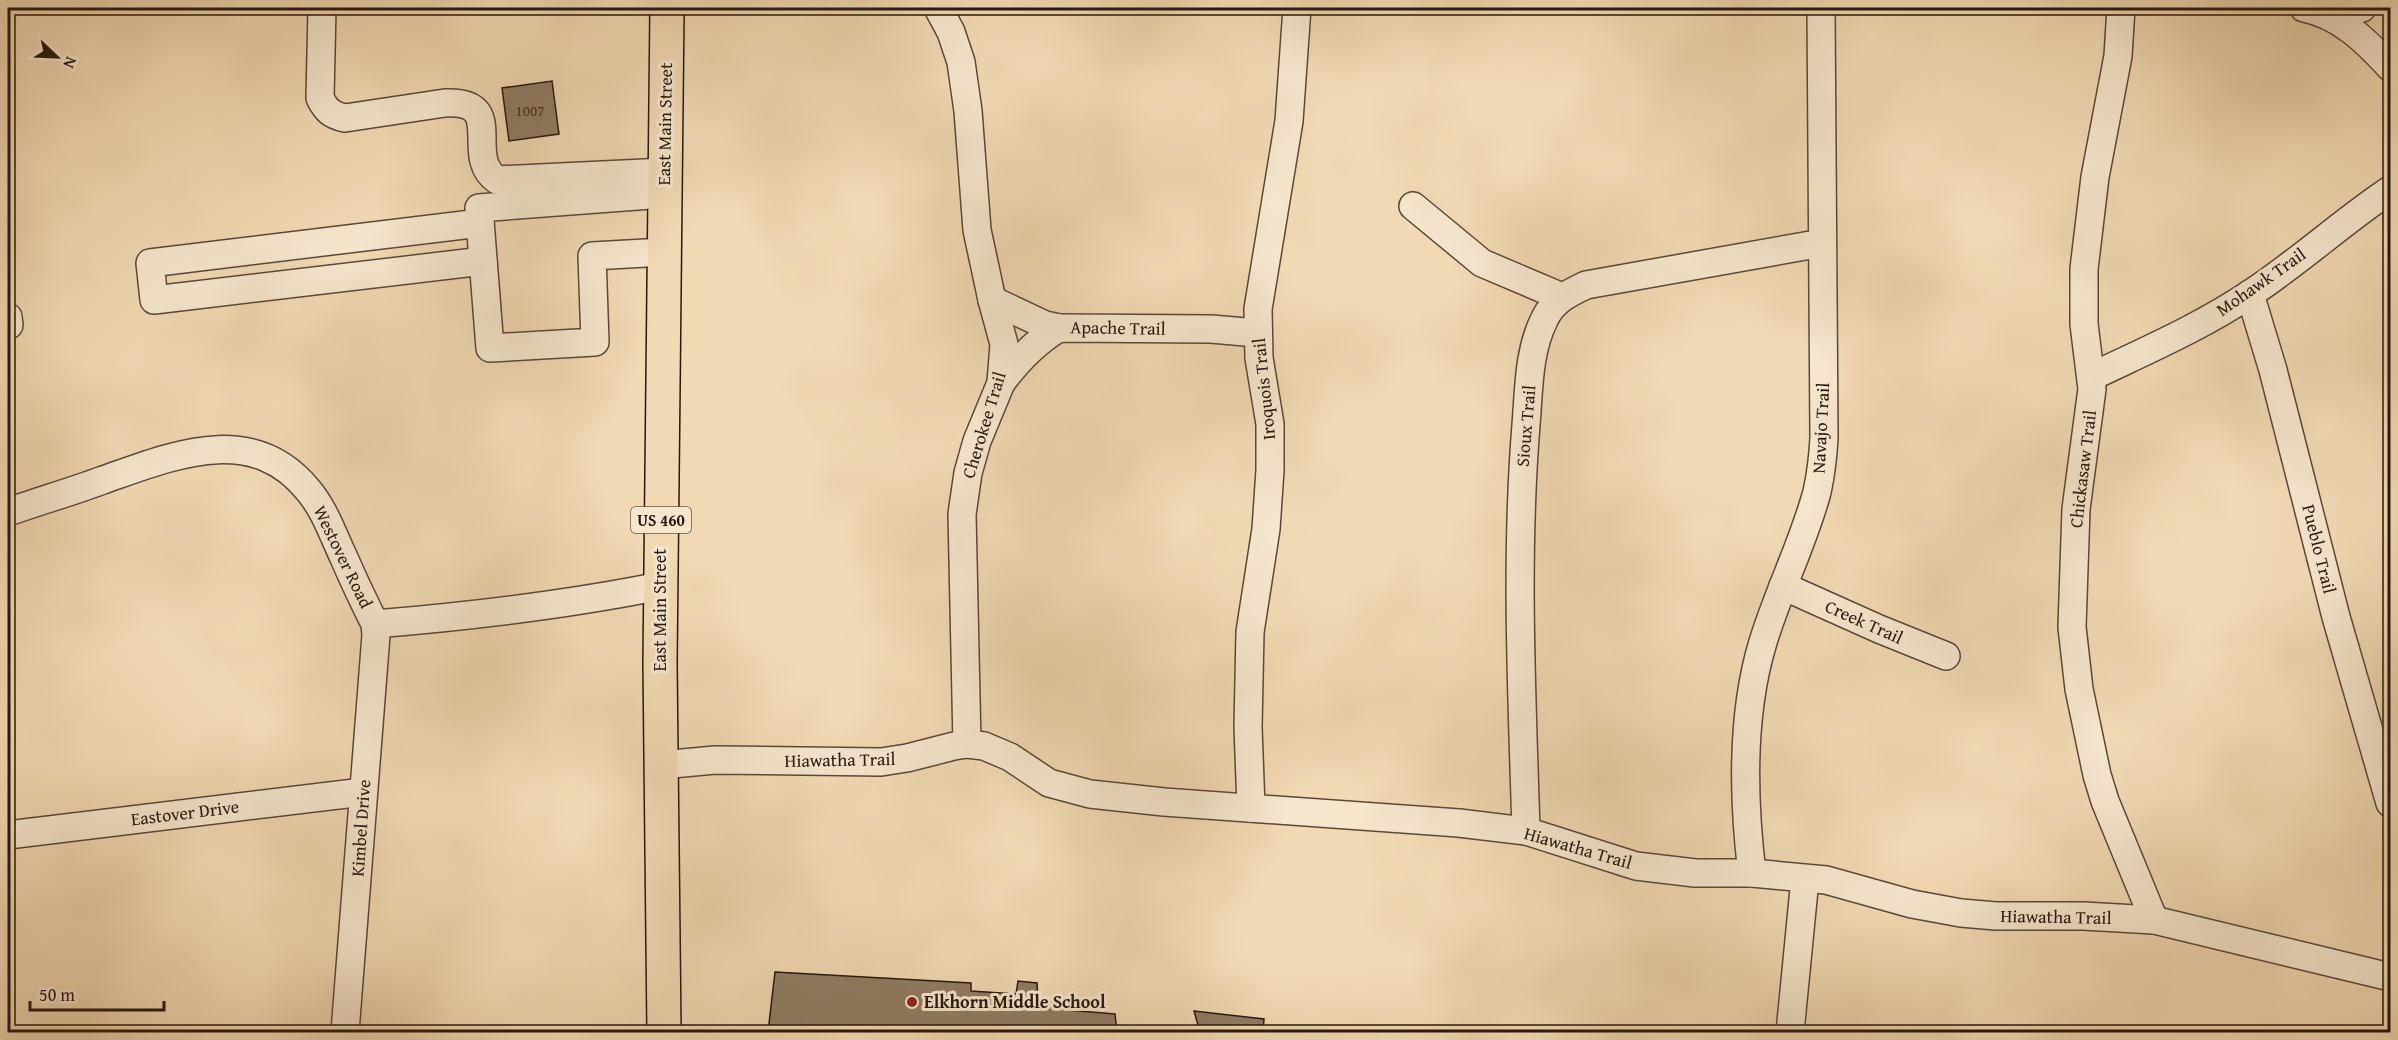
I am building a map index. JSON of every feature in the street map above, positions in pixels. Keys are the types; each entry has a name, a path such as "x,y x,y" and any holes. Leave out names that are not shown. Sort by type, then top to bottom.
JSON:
{"main road":[{"name":"East Main Street","path":"664,1032 660,586 667,8"}],"street":[{"path":"322,8 320,98 326,110 336,116 345,118 445,103 460,103 470,106 478,113 481,121 484,168 497,180 664,183"},
{"name":"Cherokee Trail","path":"938,8 951,32 961,62 968,111 971,177 977,230 1004,344 1001,383 971,462 962,514 967,744"},
{"name":"Iroquois Trail","path":"1251,808 1248,727 1250,632 1266,529 1270,470 1270,424 1257,333 1262,278 1288,121 1297,8"},
{"name":"Navajo Trail","path":"1752,873 1748,842 1749,708 1762,644 1816,493 1822,467 1824,438 1821,8"},
{"name":"Chickasaw Trail","path":"2121,8 2118,56 2095,177 2084,269 2084,324 2091,377 2091,402 2079,482 2074,538 2072,627 2079,688 2097,775 2105,801 2154,920"},
{"path":"2304,8 2333,18 2354,32 2391,67"},
{"path":"2333,18 2362,8"},
{"path":"664,183 479,208 490,348 595,342 592,256 664,252"},
{"name":"Mohawk Trail","path":"2091,377 2176,336 2250,294 2358,212 2391,190"},
{"path":"1413,206 1482,263 1562,297"},
{"path":"480,223 150,263 154,300 483,261"},
{"name":"Sioux Trail","path":"1526,831 1521,677 1521,492 1532,356 1545,316 1562,297 1586,285 1822,243"},
{"name":"Pueblo Trail","path":"2250,294 2273,370 2336,617 2391,803"},
{"path":"992,300 1045,326 1059,328"},
{"name":"Apache Trail","path":"1001,383 1017,362 1039,340 1059,328 1210,329 1257,333"},
{"name":"Westover Road","path":"8,512 184,453 210,449 236,450 259,454 278,463 309,491 332,528 375,624 490,613 607,597 660,586"},
{"name":"Creek Trail","path":"1782,586 1879,630 1946,656"},
{"name":"Kimbel Drive","path":"345,1032 374,673 375,624"},
{"name":"Hiawatha Trail","path":"661,765 716,760 880,762 967,744 993,749 1049,783 1068,790 1133,799 1459,823 1526,831 1636,866 1695,873 1752,873 1826,880 1912,904 1961,913 2154,920 2391,977"},
{"name":"Eastover Drive","path":"8,835 363,792"},
{"path":"1790,1032 1805,879"}],"building":[{"path":"552,81 559,134 509,141 502,88"},
{"name":"Elkhorn Middle School","path":"775,972 971,983 971,991 1016,994 1018,981 1037,983 1038,1000 1066,1004 1067,1010 1115,1014 1117,1032 768,1032"},
{"path":"1194,1011 1264,1019 1263,1032 1200,1032"}],"place":[{"name":"Elkhorn Middle School","path":"912,1002"}]}
